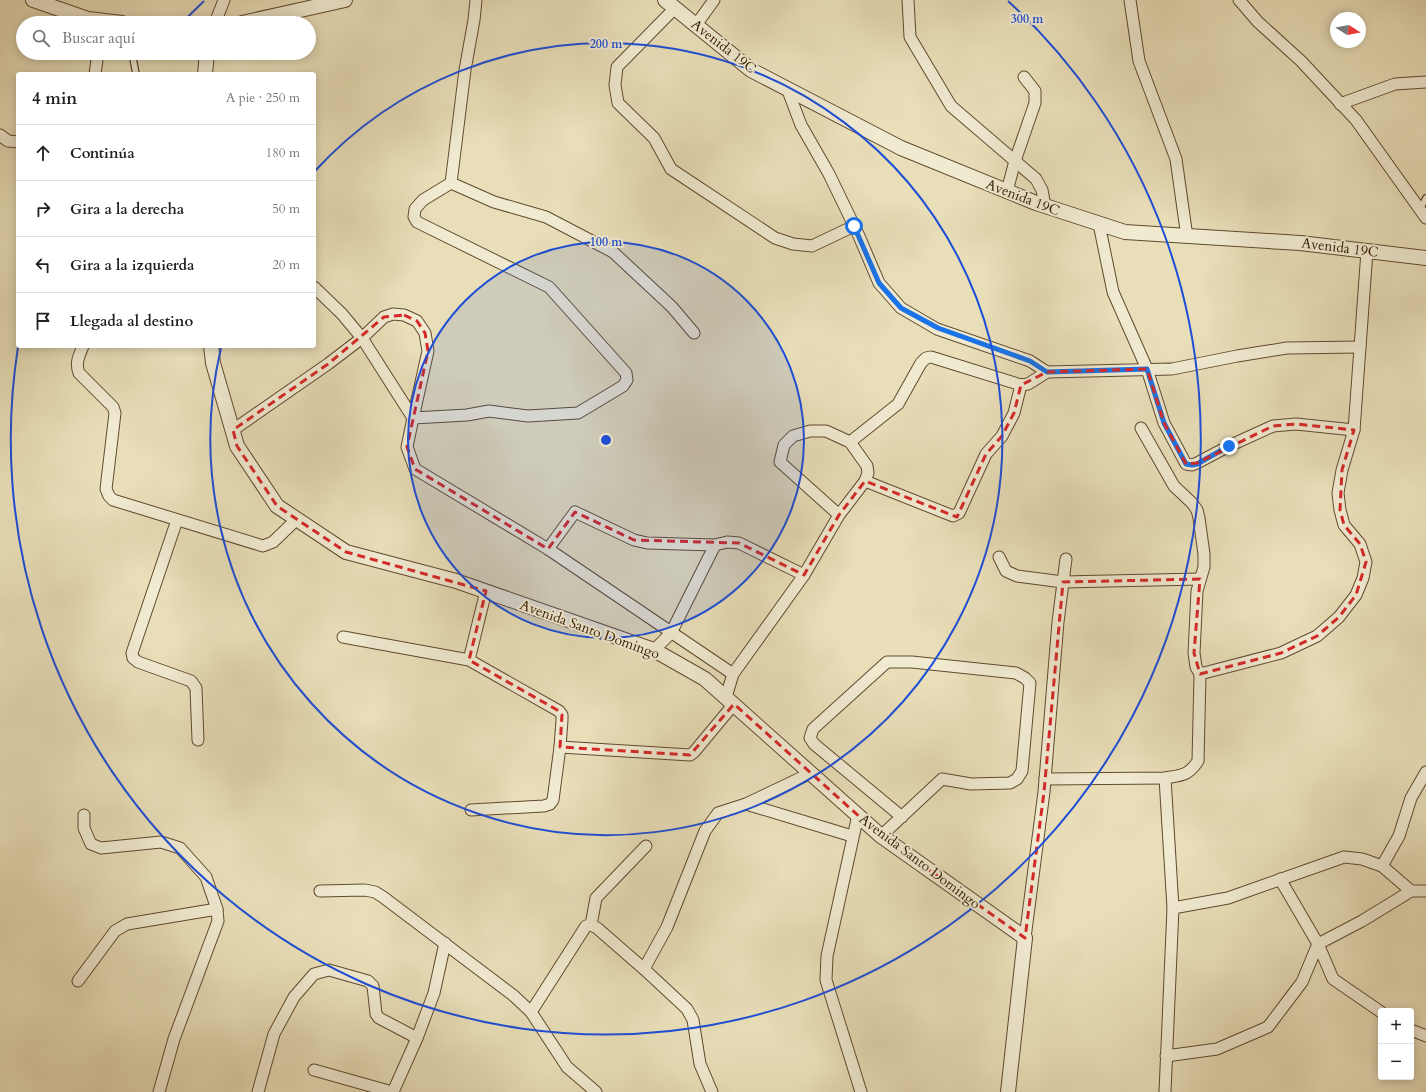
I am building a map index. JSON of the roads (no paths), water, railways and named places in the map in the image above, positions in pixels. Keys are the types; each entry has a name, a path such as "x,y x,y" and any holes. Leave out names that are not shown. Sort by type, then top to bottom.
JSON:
{"street":[{"path":"33,0 79,16"},
{"path":"218,16 224,0"},
{"path":"273,16 345,0"},
{"path":"451,183 465,70 476,0"},
{"path":"696,25 714,0"},
{"path":"908,0 910,38 951,106 1036,179 1042,190 1045,206"},
{"path":"1130,0 1139,61 1176,159 1187,237"},
{"path":"1239,0 1258,22 1301,61 1356,120 1423,213"},
{"path":"670,4 617,67 615,85 618,103 654,138 671,169 775,238 793,244 812,246 854,226"},
{"name":"Avenida 19C","path":"670,4 752,70 901,148 1045,206 1125,232 1187,237 1300,242 1426,258"},
{"path":"95,72 97,60"},
{"path":"205,72 207,60"},
{"path":"1007,191 1014,161 1035,103 1035,91 1024,77"},
{"path":"1340,104 1395,84 1426,82"},
{"path":"787,88 801,125 829,174 879,283 901,308 938,328 1030,361 1047,372"},
{"path":"451,183 494,202 546,217 613,252 672,307 694,333"},
{"path":"413,418 466,415 489,411 528,416 578,412 623,386 627,380 626,374 549,287 418,222 414,217 415,209 423,200 451,183"},
{"path":"1099,224 1113,292 1147,369 1164,423 1186,464 1197,464 1229,446 1272,426 1296,424 1354,430"},
{"path":"1200,674 1281,653 1317,636 1340,617 1356,595 1363,578 1366,562 1360,544 1344,525 1338,493 1342,470 1354,430 1367,251"},
{"path":"316,289 342,314 362,338 413,418"},
{"path":"233,430 328,364 362,338 384,317 393,314 404,315 417,321 425,333 428,351 407,447 415,469 548,549 733,674"},
{"path":"850,442 898,404 921,363 926,358 931,357 1021,386 1028,384 1047,372 1172,369 1287,348 1360,347"},
{"path":"82,348 77,360 79,373 113,407 115,413 106,489 109,496 113,500 263,546 273,542 297,519"},
{"name":"Avenida Santo Domingo","path":"211,348 213,363 237,446 277,506 346,552 456,581 654,650 705,679 882,836 1025,938"},
{"path":"865,481 953,516 959,513 986,454 1002,436 1014,413 1021,386"},
{"path":"1045,779 1165,778 1183,775 1192,770 1198,761 1200,674 1196,667 1194,653 1196,591 1204,567 1204,554 1197,510 1192,503 1174,486 1141,428"},
{"path":"560,747 690,755 694,752 730,701 733,674 804,575 839,514 865,481 868,473 867,466 850,442 826,431 810,431 793,436 784,445 780,462 839,514"},
{"path":"548,549 575,512 634,540 647,543 739,543 804,575"},
{"path":"177,520 132,653 133,658 138,662 191,681 196,688 198,740"},
{"path":"654,650 671,633 715,544"},
{"path":"998,557 1006,571 1017,576 1063,582 1200,579"},
{"path":"1008,1092 1045,779 1058,622 1066,559"},
{"path":"468,660 486,591"},
{"path":"344,637 468,660 559,711 562,715 560,747 553,800 550,804 544,806 471,810"},
{"path":"882,836 902,817 942,779 971,784 1010,782 1017,779 1022,771 1030,683 1025,678 1016,673 912,662 887,662 813,729 810,738 814,744 902,817"},
{"path":"1382,866 1399,836 1411,798 1426,772"},
{"path":"644,969 667,927 705,831 718,813 746,804 811,773"},
{"path":"1165,778 1173,908 1165,1092"},
{"path":"746,804 852,836"},
{"path":"84,815 84,828 91,844 100,848 161,842 180,848 206,877 217,909 218,920 174,1039 159,1092"},
{"path":"858,815 852,836 827,956 826,980 861,1092"},
{"path":"591,925 596,898 646,846"},
{"path":"1173,908 1228,898 1344,857 1362,859 1382,866 1411,891"},
{"path":"1280,880 1318,944 1333,979 1378,1010"},
{"path":"320,891 365,890 374,892 514,996 531,1012 566,1067 596,1092"},
{"path":"1166,1056 1217,1049 1268,1027 1302,982 1318,944 1362,921 1411,891 1426,891"},
{"path":"78,981 115,931 127,924 217,909"},
{"path":"531,1012 586,926 591,925 597,928 644,969 687,1009 693,1020 700,1064 712,1092"},
{"path":"314,1070 392,1092 417,1038 434,993 444,943"},
{"path":"258,1092 274,1034 294,997 314,974 329,970 368,981 372,986 376,1014 379,1018 417,1038"},
{"path":"1414,1031 1426,1036"}],"lane":[{"path":"133,60 136,72"},
{"path":"1423,213 1426,198"}]}
